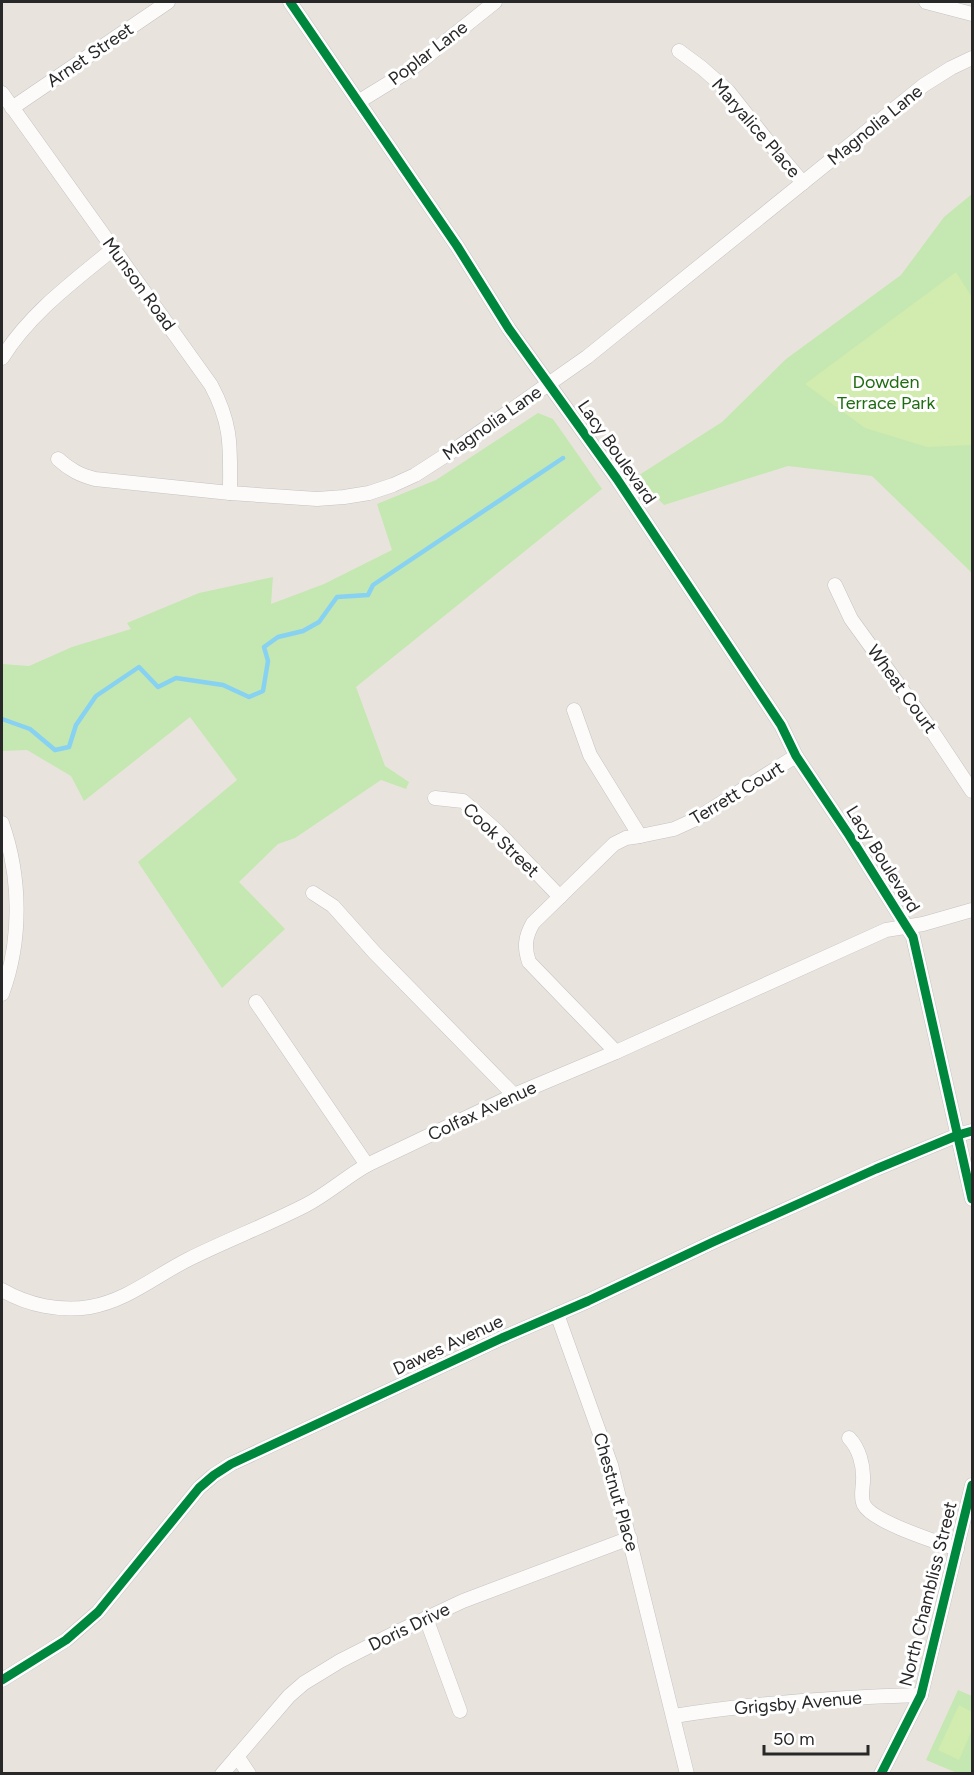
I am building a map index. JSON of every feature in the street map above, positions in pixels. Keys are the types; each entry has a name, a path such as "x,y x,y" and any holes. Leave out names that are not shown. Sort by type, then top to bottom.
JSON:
{"street":[{"name":"Arnet Street","path":"12,108 168,2"},
{"name":"Lacy Boulevard","path":"290,2 457,246 509,329 617,478 781,725 796,756 849,835 906,927"},
{"name":"Poplar Lane","path":"358,102 410,70 495,2"},
{"path":"926,2 972,14"},
{"name":"Maryalice Place","path":"679,51 728,92 803,183"},
{"name":"Magnolia Lane","path":"58,459 80,475 95,479 230,493 317,499 344,498 393,485 415,475 460,446 587,357 924,85 972,58"},
{"name":"Munson Road","path":"2,93 211,385 221,403 227,421 230,441 230,493"},
{"path":"2,358 15,337 32,318 113,249"},
{"name":"Wheat Court","path":"835,585 851,619 932,731 972,791"},
{"path":"574,710 590,755 640,836"},
{"name":"Terrett Court","path":"616,1052 530,962 525,942 533,923 614,844 626,838 674,829 696,819 796,756"},
{"name":"Cook Street","path":"435,798 463,801 497,831 560,897"},
{"path":"2,823 12,860 16,893 16,922 12,954 2,994"},
{"path":"313,893 333,906 374,952 514,1095"},
{"name":"Colfax Avenue","path":"2,1290 15,1298 35,1304 65,1308 88,1307 110,1302 129,1294 188,1260 308,1204 350,1174 367,1165 514,1095 616,1052 886,930 923,924 972,909"},
{"path":"906,927 913,938 919,957 972,1199"},
{"path":"256,1002 367,1165"},
{"name":"Dawes Avenue","path":"2,1680 66,1640 92,1618 199,1488 231,1464 866,1174 972,1131"},
{"name":"Chestnut Place","path":"557,1314 611,1465 687,1773"},
{"path":"849,1438 855,1445 862,1466 862,1501 865,1507 895,1526 957,1549"},
{"name":"North Chambliss Street","path":"880,1773 921,1695 972,1485"},
{"name":"Doris Drive","path":"222,1773 289,1696 304,1683 340,1661 463,1601 630,1538"},
{"path":"426,1618 460,1711"},
{"name":"Grigsby Avenue","path":"674,1716 824,1700 921,1695"},
{"path":"237,1756 249,1773"}],"green space":[{"name":"Dowden Terrace Park","path":"972,194 972,573 872,476 788,466 664,505 636,477 722,422 786,359 901,275 944,217"},
{"path":"956,272 972,297 972,445 927,447 865,428 805,384"},
{"path":"538,413 553,419 602,489 356,687 385,766 409,782 406,789 381,780 295,838 278,844 239,882 285,929 222,988 138,862 237,780 190,717 84,801 71,776 27,750 2,751 2,664 29,666 72,647 131,629 127,623 199,593 273,577 271,604 324,584 392,550 377,504 436,480"},
{"path":"958,1690 972,1696 972,1773 957,1773 926,1760"},
{"path":"959,1705 972,1712 972,1730 959,1760 938,1750"}],"waterway":[{"path":"2,719 30,729 55,750 69,747 76,725 96,696 139,667 158,687 176,678 223,685 249,697 263,691 268,661 264,647 278,637 303,631 319,622 337,597 368,595 373,585 563,458"}],"cycle path":[{"path":"290,2 457,246 509,329 617,479 781,725 796,756 913,937 972,1199"},
{"path":"2,1680 66,1640 98,1612 199,1488 231,1464 713,1242 876,1169 972,1131"},
{"path":"881,1774 921,1695 972,1485"}]}
